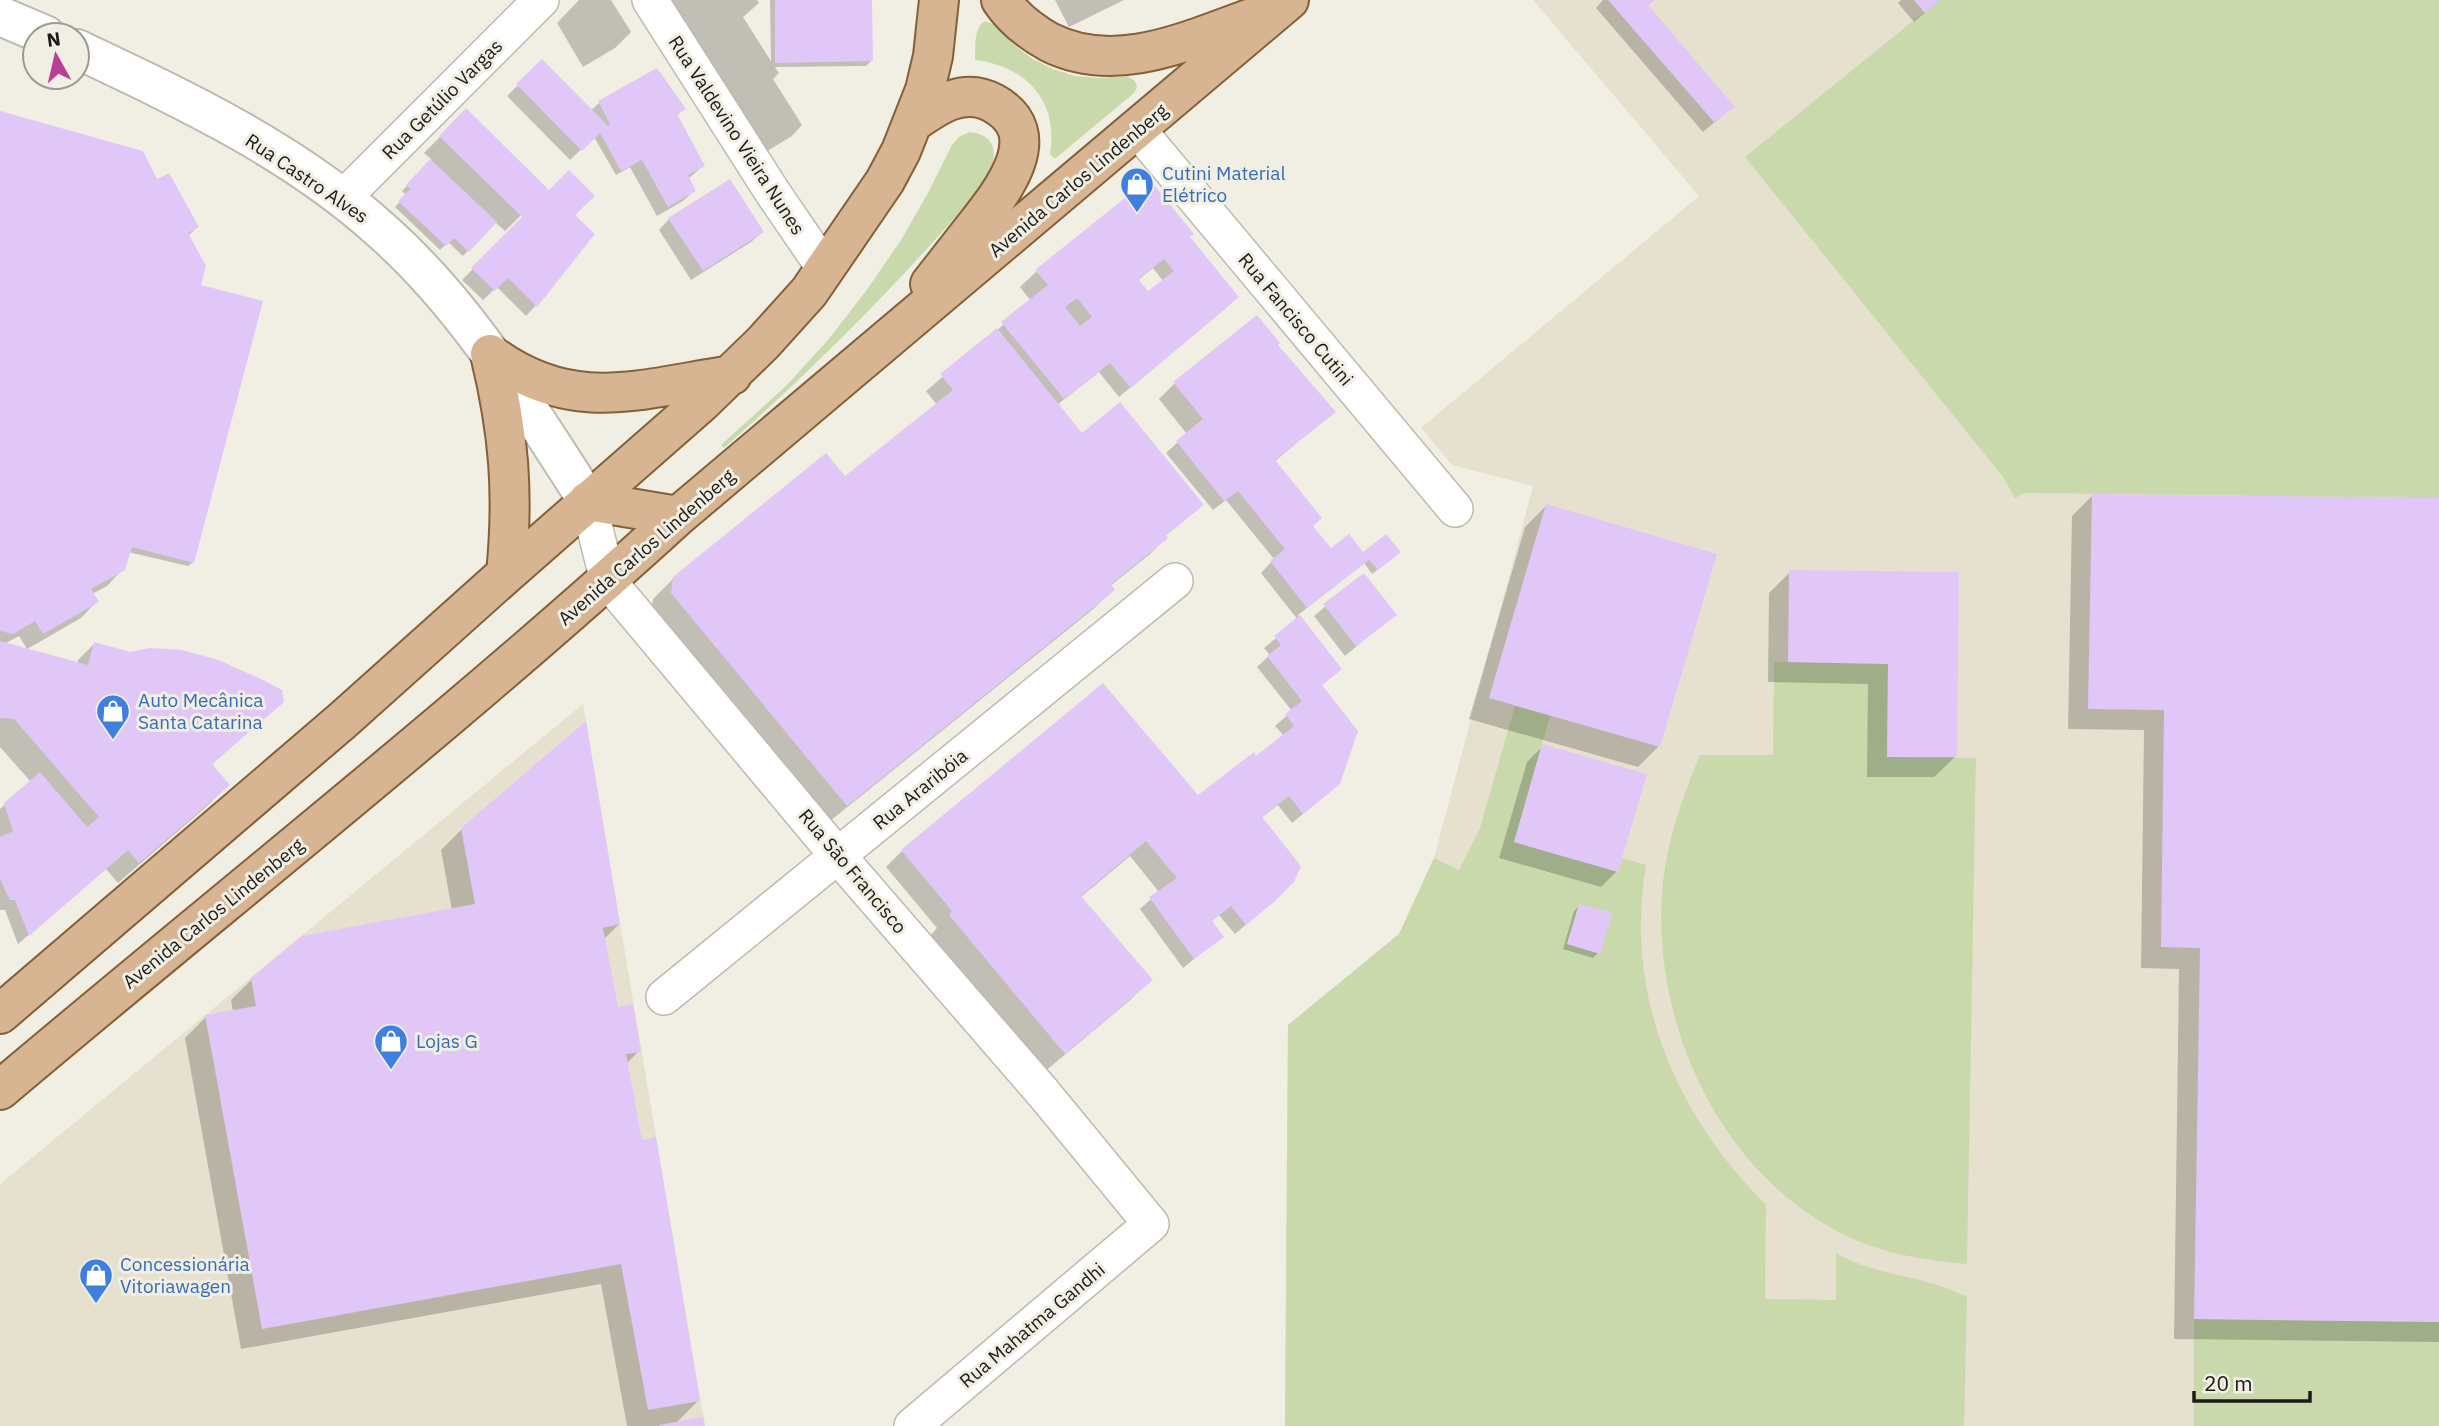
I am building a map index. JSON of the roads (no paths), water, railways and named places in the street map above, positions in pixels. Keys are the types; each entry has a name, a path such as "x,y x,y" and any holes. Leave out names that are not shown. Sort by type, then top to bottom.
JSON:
{"main road":[{"path":"0,1014 343,720 732,375 809,292 885,181 915,121 933,55 939,0"},
{"path":"1002,0 1020,22 1040,37 1062,48 1110,58 1135,56 1159,49 1284,4"},
{"name":"Avenida Carlos Lindenberg","path":"0,1090 157,957 383,774 608,581 678,516 879,349 1284,4"},
{"path":"879,349 1000,195 1015,168 1018,154 1019,137 1013,121 1004,110 978,97 950,99 915,121"},
{"path":"490,354 529,380 576,393 600,394 732,375"},
{"path":"490,354 508,447 511,489 506,574"},
{"path":"588,501 678,516"}],"street":[{"name":"Rua Getúlio Vargas","path":"343,198 541,0"},
{"name":"Rua Valdevino Vieira Nunes","path":"650,0 773,193 825,269"},
{"path":"0,16 21,25"},
{"name":"Rua Castro Alves","path":"91,56 198,108 260,143 343,198 382,230 416,263 490,354 588,501"},
{"name":"Rua Fancisco Cutini","path":"1138,130 1455,509"},
{"name":"Rua São Francisco","path":"588,501 608,581 838,856 1045,1095 1151,1224"},
{"name":"Rua Araribóia","path":"664,997 1175,581"},
{"name":"Rua Mahatma Gandhi","path":"912,1426 1151,1224"}],"place":[{"name":"Cutini Material Elétrico","path":"1137,214"},
{"name":"Auto Mecânica Santa Catarina","path":"113,741"},
{"name":"Lojas G","path":"391,1071"},
{"name":"Concessionária Vitoriawagen","path":"96,1305"}]}
